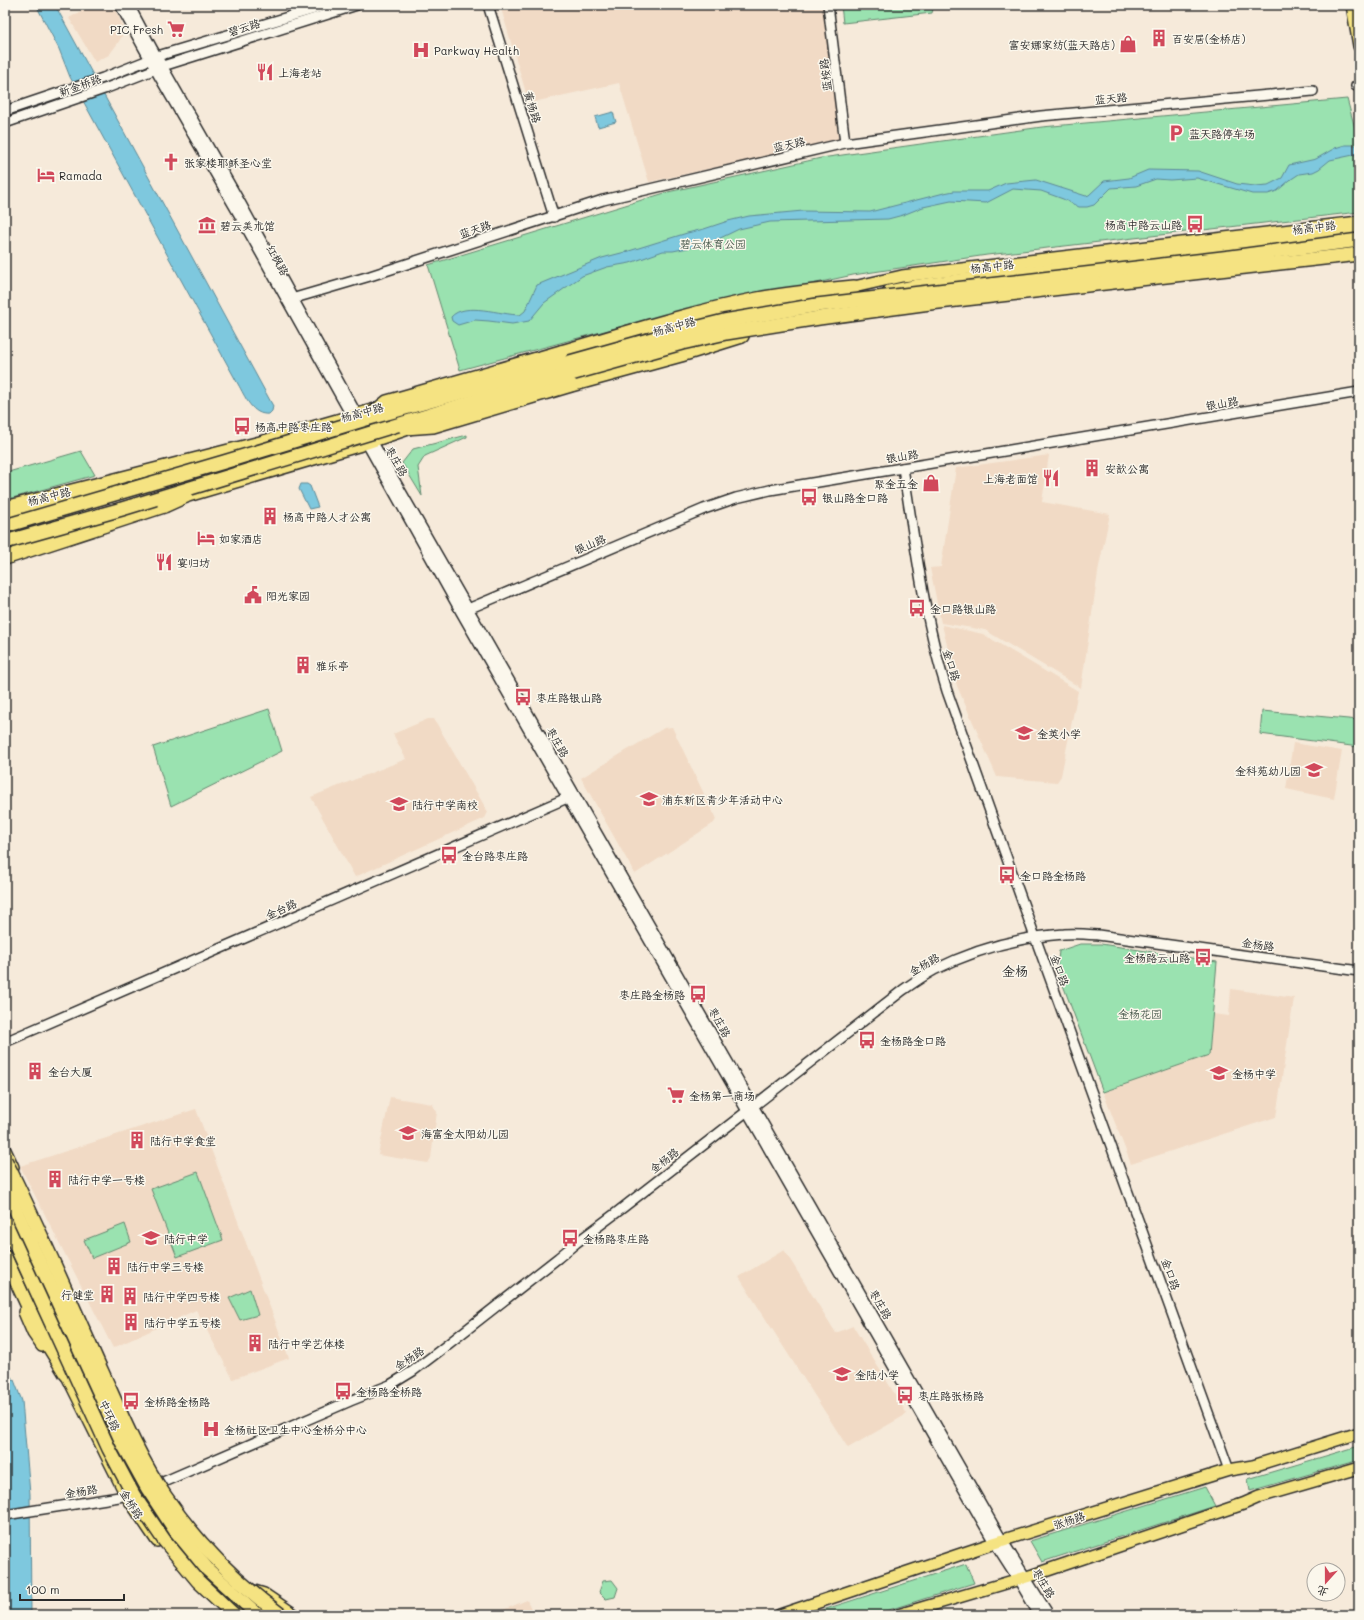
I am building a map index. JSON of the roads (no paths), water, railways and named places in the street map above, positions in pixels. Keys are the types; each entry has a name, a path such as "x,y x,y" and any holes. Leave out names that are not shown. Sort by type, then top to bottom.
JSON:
{"highway":[{"name":"杨高中路","path":"5,526 224,462 358,416 659,337 724,322 770,313 856,300 1359,240"},
{"name":"杨高中路","path":"5,542 580,371 682,343 755,328 930,303 1359,254"},
{"path":"358,416 387,402 684,317 757,300 803,292 854,287"},
{"path":"383,429 433,426 742,336"},
{"path":"5,517 161,475 224,462"},
{"path":"5,558 164,506 232,475"},
{"path":"5,1155 10,1180"},
{"path":"5,1161 10,1180 122,1417 150,1471 184,1522 207,1548 243,1585 281,1615"},
{"name":"中环路","path":"10,1180 122,1442 148,1489 175,1530 208,1570 230,1591 261,1613"},
{"name":"中环路","path":"5,1223 108,1449 134,1496 164,1540 198,1581 234,1615"},
{"path":"5,1257 40,1332 66,1374"},
{"path":"122,1417 139,1458 153,1486 169,1512 196,1549 230,1591"}],"main road":[{"path":"1352,5 1359,46"},
{"name":"杨高中路","path":"5,507 358,416 688,322 741,310 800,300 902,276 1359,222"},
{"name":"杨高中路","path":"5,552 52,535 305,462 491,402 706,342 768,330 818,310 869,296 919,285 1359,232"},
{"path":"1166,255 1214,276"},
{"path":"768,330 928,309 1359,259"},
{"path":"5,1150 10,1180 100,1353 105,1387 154,1486 181,1526 212,1563 246,1615"},
{"name":"金桥路","path":"5,1223 55,1332 66,1374 126,1495 160,1545 195,1586 226,1615"},
{"name":"金桥路","path":"5,1272 33,1333 53,1360 66,1374"},
{"path":"55,1332 88,1388 132,1478 140,1484 154,1486"},
{"name":"张杨路","path":"780,1615 998,1542 1229,1470 1253,1466 1359,1433"},
{"path":"898,1615 1022,1578 1243,1504 1259,1497 1359,1468"},
{"path":"126,1495 138,1498 148,1506 169,1536 202,1574 230,1591 255,1590 264,1594 295,1615"}],"street":[{"name":"红枫路","path":"120,5 154,59 290,300 358,416 369,442"},
{"name":"红枫路","path":"129,5 154,59"},
{"name":"碧云路","path":"154,59 231,33 328,5"},
{"name":"碧云路","path":"159,68 234,42 357,5"},
{"name":"黄杨路","path":"488,5 554,217"},
{"name":"蓝桉路","path":"828,5 845,143"},
{"name":"新金桥路","path":"5,111 67,91 154,59"},
{"name":"新金桥路","path":"5,124 159,68"},
{"name":"蓝天路","path":"290,300 370,276 603,200 845,143 1041,116 1313,91"},
{"name":"银山路","path":"468,609 704,509 736,498 770,490 1359,392"},
{"name":"枣庄路","path":"369,442 468,609 750,1108 998,1542 1049,1615"},
{"name":"枣庄路","path":"369,442 567,798 750,1108"},
{"name":"金口路","path":"903,468 926,607 937,660 1035,937 1229,1470"},
{"name":"金台路","path":"5,1042 567,798"},
{"name":"金杨路","path":"5,1515 126,1495 154,1486 390,1385 413,1370 903,990 933,971 965,956 986,949 1035,937 1065,934 1098,935 1129,938 1359,971"},
{"name":"枣庄路","path":"1022,1578 1039,1615"}],"water":[{"path":"36,5 55,5 273,406 272,411 269,414 258,412 246,399 70,77 59,49"},
{"path":"613,112 616,122 598,127 595,117"},
{"path":"1345,145 1357,145 1358,154 1330,160 1313,172 1299,174 1277,191 1268,194 1252,194 1197,178 1170,180 1156,179 1136,186 1111,188 1094,205 1087,207 1079,207 1041,191 1013,189 986,203 951,201 923,207 888,219 770,222 739,229 708,244 673,251 663,251 630,263 607,267 582,276 544,303 529,321 512,324 475,320 458,325 452,321 451,317 457,312 474,309 520,315 525,311 537,285 602,258 749,216 803,211 870,212 954,191 988,191 1006,183 1036,180 1086,196 1104,181 1129,178 1148,170 1198,171 1237,184 1255,186 1268,185 1282,178 1289,165 1316,159 1335,148"},
{"path":"301,484 307,484 310,486 318,507 309,509 299,489"},
{"path":"5,1370 14,1380 22,1401 30,1494 31,1615 5,1615"}],"place":[{"name":"PIC Fresh","path":"176,29"},
{"name":"百安居(金桥店)","path":"1159,38"},
{"name":"富安娜家纺(蓝天路店)","path":"1128,44"},
{"name":"Parkway Health","path":"421,50"},
{"name":"上海老站","path":"265,72"},
{"name":"蓝天路停车场","path":"1176,133"},
{"name":"张家楼耶稣圣心堂","path":"171,162"},
{"name":"Ramada","path":"46,175"},
{"name":"杨高中路云山路","path":"1195,224"},
{"name":"碧云美术馆","path":"207,225"},
{"name":"杨高中路枣庄路","path":"242,426"},
{"name":"安歆公寓","path":"1092,468"},
{"name":"上海老面馆","path":"1051,478"},
{"name":"聚金五金","path":"931,483"},
{"name":"银山路金口路","path":"809,497"},
{"name":"杨高中路人才公寓","path":"270,516"},
{"name":"如家酒店","path":"206,538"},
{"name":"宴归坊","path":"164,562"},
{"name":"阳光家园","path":"253,595"},
{"name":"金口路银山路","path":"917,608"},
{"name":"雅乐亭","path":"303,665"},
{"name":"枣庄路银山路","path":"523,697"},
{"name":"金英小学","path":"1024,733"},
{"name":"金科苑幼儿园","path":"1314,770"},
{"name":"浦东新区青少年活动中心","path":"649,799"},
{"name":"陆行中学南校","path":"399,804"},
{"name":"金台路枣庄路","path":"449,855"},
{"name":"金口路金杨路","path":"1007,875"},
{"name":"金杨路云山路","path":"1203,957"},
{"name":"枣庄路金杨路","path":"698,994"},
{"name":"金杨路金口路","path":"867,1040"},
{"name":"金台大厦","path":"35,1071"},
{"name":"金杨中学","path":"1219,1073"},
{"name":"金杨第一商场","path":"676,1095"},
{"name":"海富金太阳幼儿园","path":"408,1133"},
{"name":"陆行中学食堂","path":"137,1140"},
{"name":"陆行中学一号楼","path":"55,1179"},
{"name":"陆行中学","path":"151,1238"},
{"name":"金杨路枣庄路","path":"570,1238"},
{"name":"陆行中学三号楼","path":"114,1266"},
{"name":"行健堂","path":"107,1294"},
{"name":"陆行中学四号楼","path":"130,1296"},
{"name":"陆行中学五号楼","path":"131,1322"},
{"name":"陆行中学艺体楼","path":"255,1343"},
{"name":"金陆小学","path":"842,1374"},
{"name":"金杨路金桥路","path":"343,1391"},
{"name":"枣庄路张杨路","path":"905,1395"},
{"name":"金桥路金杨路","path":"131,1401"},
{"name":"金杨社区卫生中心金桥分中心","path":"211,1429"}],"district":[{"name":"金杨","path":"1015,970"}],"park label":[{"name":"碧云体育公园","path":"713,243"},
{"name":"金杨花园","path":"1140,1013"}]}
